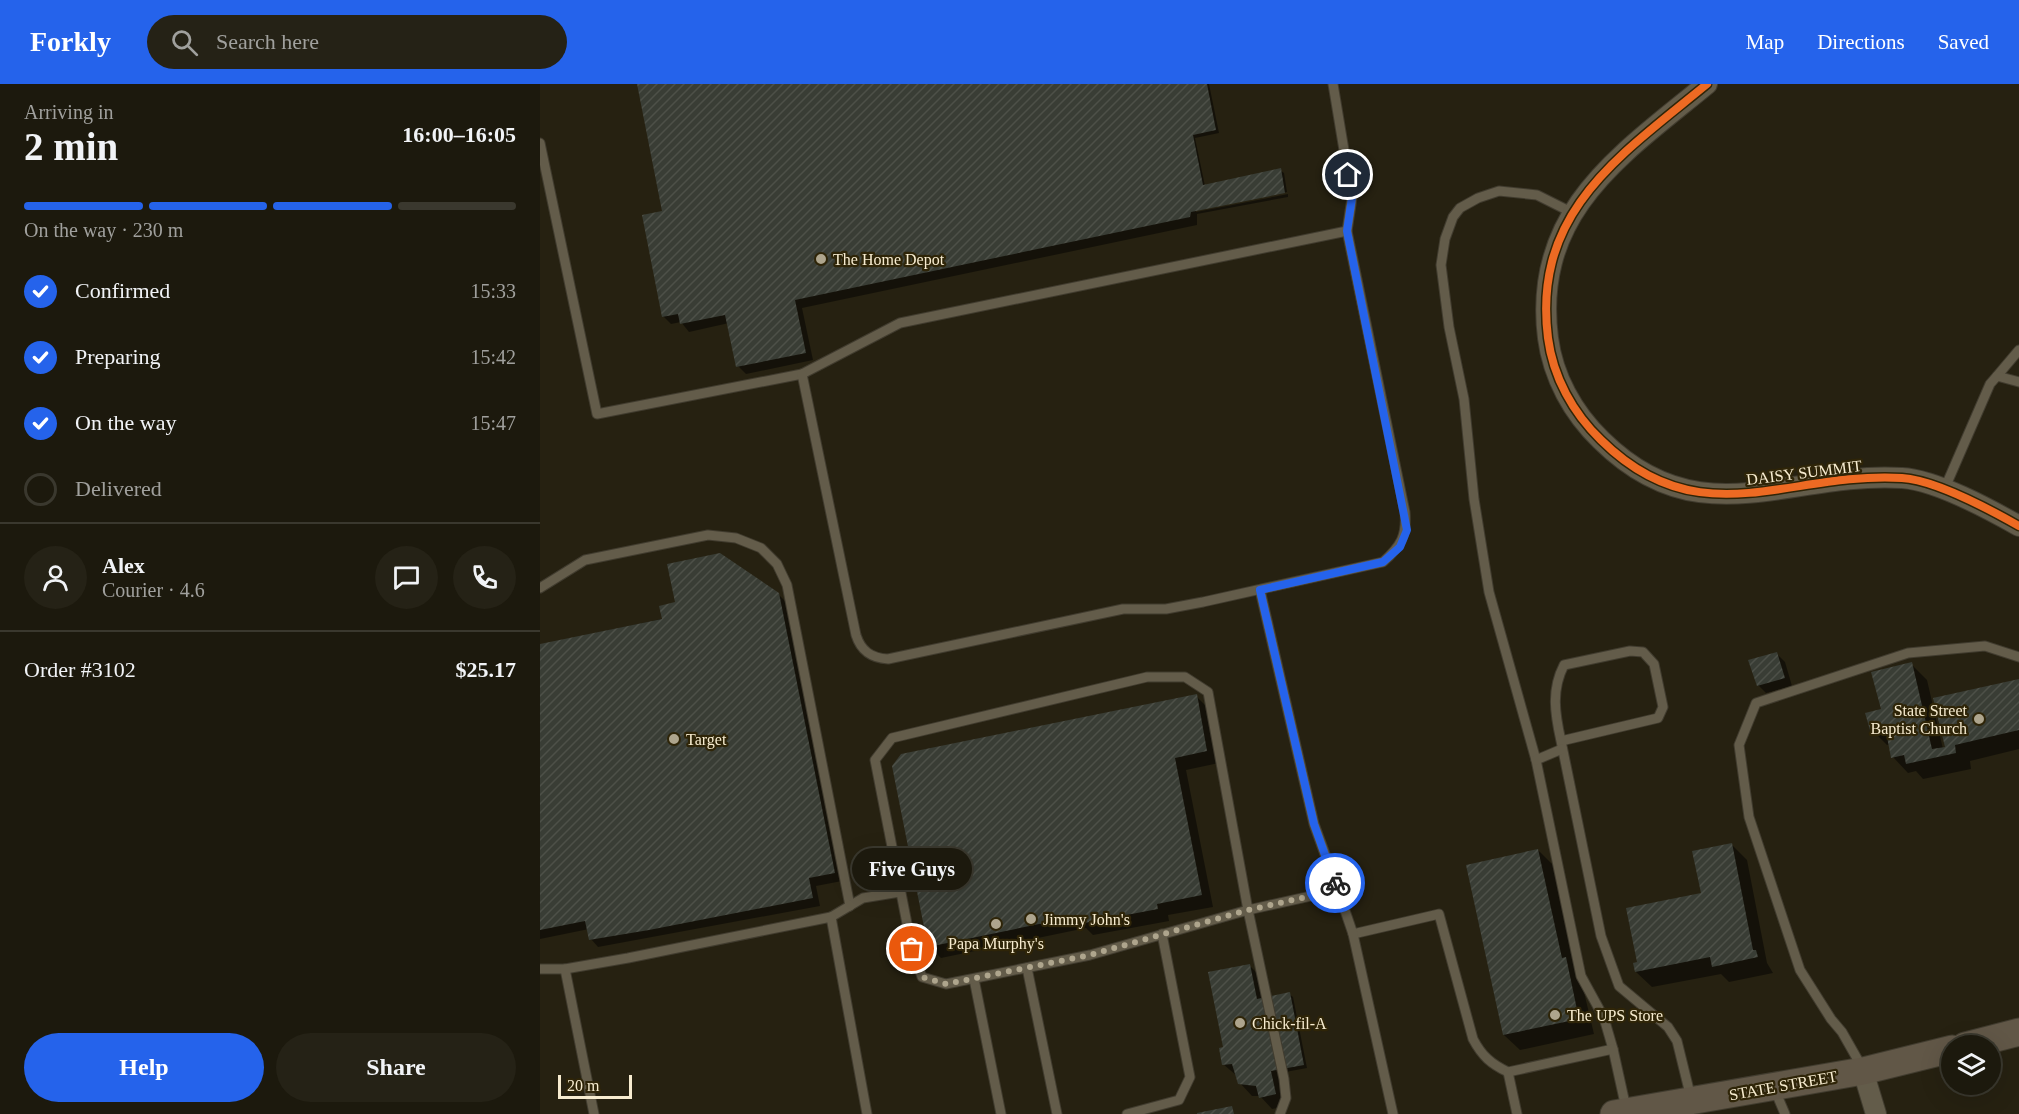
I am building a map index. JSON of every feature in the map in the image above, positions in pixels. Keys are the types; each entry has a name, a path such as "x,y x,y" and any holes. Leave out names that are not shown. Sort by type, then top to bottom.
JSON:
{"main road":[{"path":"2001,1037 2019,1032"},
{"name":"STATE STREET","path":"1620,1113 1863,1071 1941,1052"}],"street":[{"name":"DAISY SUMMIT","path":"1707,84 1616,159 1588,188 1559,237 1547,277 1545,318 1550,353 1563,390 1587,427 1615,454 1648,477 1684,489 1723,496 1781,490 1856,477 1905,478 1944,489 1980,503 2019,526"},
{"path":"1863,1071 1876,1114"}],"lane":[{"path":"802,374 858,643 869,656 888,659 1123,609 1166,609 1383,562 1400,547 1407,530 1347,231 1352,198 1333,84"},
{"path":"540,143 597,414 802,374 900,323 1347,231"},
{"path":"1573,213 1537,195 1499,191 1478,198 1460,208 1453,217 1445,238 1441,265 1449,327 1464,399 1480,547 1500,637 1536,760 1581,976 1604,1018 1613,1049 1620,1113"},
{"path":"1944,489 1986,390 2019,350"},
{"path":"1997,376 2019,382"},
{"path":"540,588 585,560 708,535 736,538 761,548 777,564 787,585 850,906"},
{"path":"1260,590 1314,824 1353,934 1393,1114"},
{"path":"1863,1071 1842,1032 1831,1020 1800,970 1749,817 1739,744 1756,704 1908,653 1985,646 2019,657"},
{"path":"1536,760 1562,745 1658,718 1663,707 1654,664 1643,652 1630,651 1564,665 1556,680 1555,701 1562,745 1600,936 1619,986 1668,1027 1677,1041 1691,1100"},
{"path":"1280,1114 1286,1098 1284,1079 1248,910 1208,692 1185,677 1147,677 892,738 875,760 916,965 922,977 946,984 1090,955 1248,910 1338,890"},
{"path":"540,969 565,969 831,917 863,898 900,892"},
{"path":"1353,934 1439,914 1473,1039 1480,1053 1492,1065 1508,1072 1613,1049"},
{"path":"831,917 867,1114"},
{"path":"1131,1113 1179,1100 1190,1077 1162,934"},
{"path":"1027,968 1057,1114"},
{"path":"565,969 594,1114"},
{"path":"974,978 1001,1114"},
{"path":"1508,1072 1517,1114"},
{"path":"1774,1087 1785,1114"}],"building":[{"name":"The Home Depot","path":"637,84 1207,84 1216,130 1193,135 1203,185 1281,168 1285,193 1191,212 1190,217 795,300 806,353 736,367 725,315 680,324 678,314 662,317 642,215 662,211"},
{"name":"Target","path":"720,553 779,593 835,873 809,878 813,898 649,930 589,940 585,921 540,930 540,644 662,619 659,606 675,602 667,564"},
{"path":"1777,652 1785,678 1757,686 1748,660"},
{"name":"State Street Baptist Church","path":"1912,662 1932,749 1945,747 1933,698 2019,679 2019,730 1955,745 1956,753 1906,764 1904,755 1891,758 1885,726 1870,730 1865,713 1881,709 1871,672"},
{"path":"1197,694 1207,751 1175,758 1202,895 1157,904 1158,909 1079,924 1078,916 928,947 892,766 901,754"},
{"path":"1732,843 1753,950 1756,950 1758,957 1712,967 1710,957 1635,972 1633,963 1637,962 1626,908 1701,893 1692,851"},
{"path":"1538,849 1562,958 1566,957 1579,1019 1503,1035 1466,865"},
{"name":"Chick-fil-A","path":"1250,964 1257,999 1290,992 1304,1065 1271,1071 1276,1094 1259,1098 1256,1086 1238,1084 1232,1064 1222,1065 1219,1048 1223,1047 1208,972"},
{"path":"1232,1106 1234,1114 1197,1114 1197,1113"}],"cycle path":[{"path":"1707,84 1615,162 1589,190 1569,221 1554,255 1547,294 1548,338 1554,367 1573,406 1601,440 1638,469 1674,486 1710,493 1746,493 1860,478 1902,478 1946,490 2019,526"}],"way so far":[{"path":"912,949 922,977 946,984 1090,955 1248,910 1338,890 1335,883"}],"place":[{"name":"The Home Depot","path":"821,259"},
{"name":"State Street Baptist Church","path":"1979,719"},
{"name":"Target","path":"674,739"},
{"name":"Jimmy John's","path":"1031,919"},
{"name":"Papa Murphy's","path":"996,924"},
{"name":"Five Guys","path":"912,949"},
{"name":"The UPS Store","path":"1555,1015"},
{"name":"Chick-fil-A","path":"1240,1023"}],"route":[{"path":"1335,883 1314,824 1260,590 1383,562 1400,547 1407,530 1347,231 1352,198 1348,175"}]}
